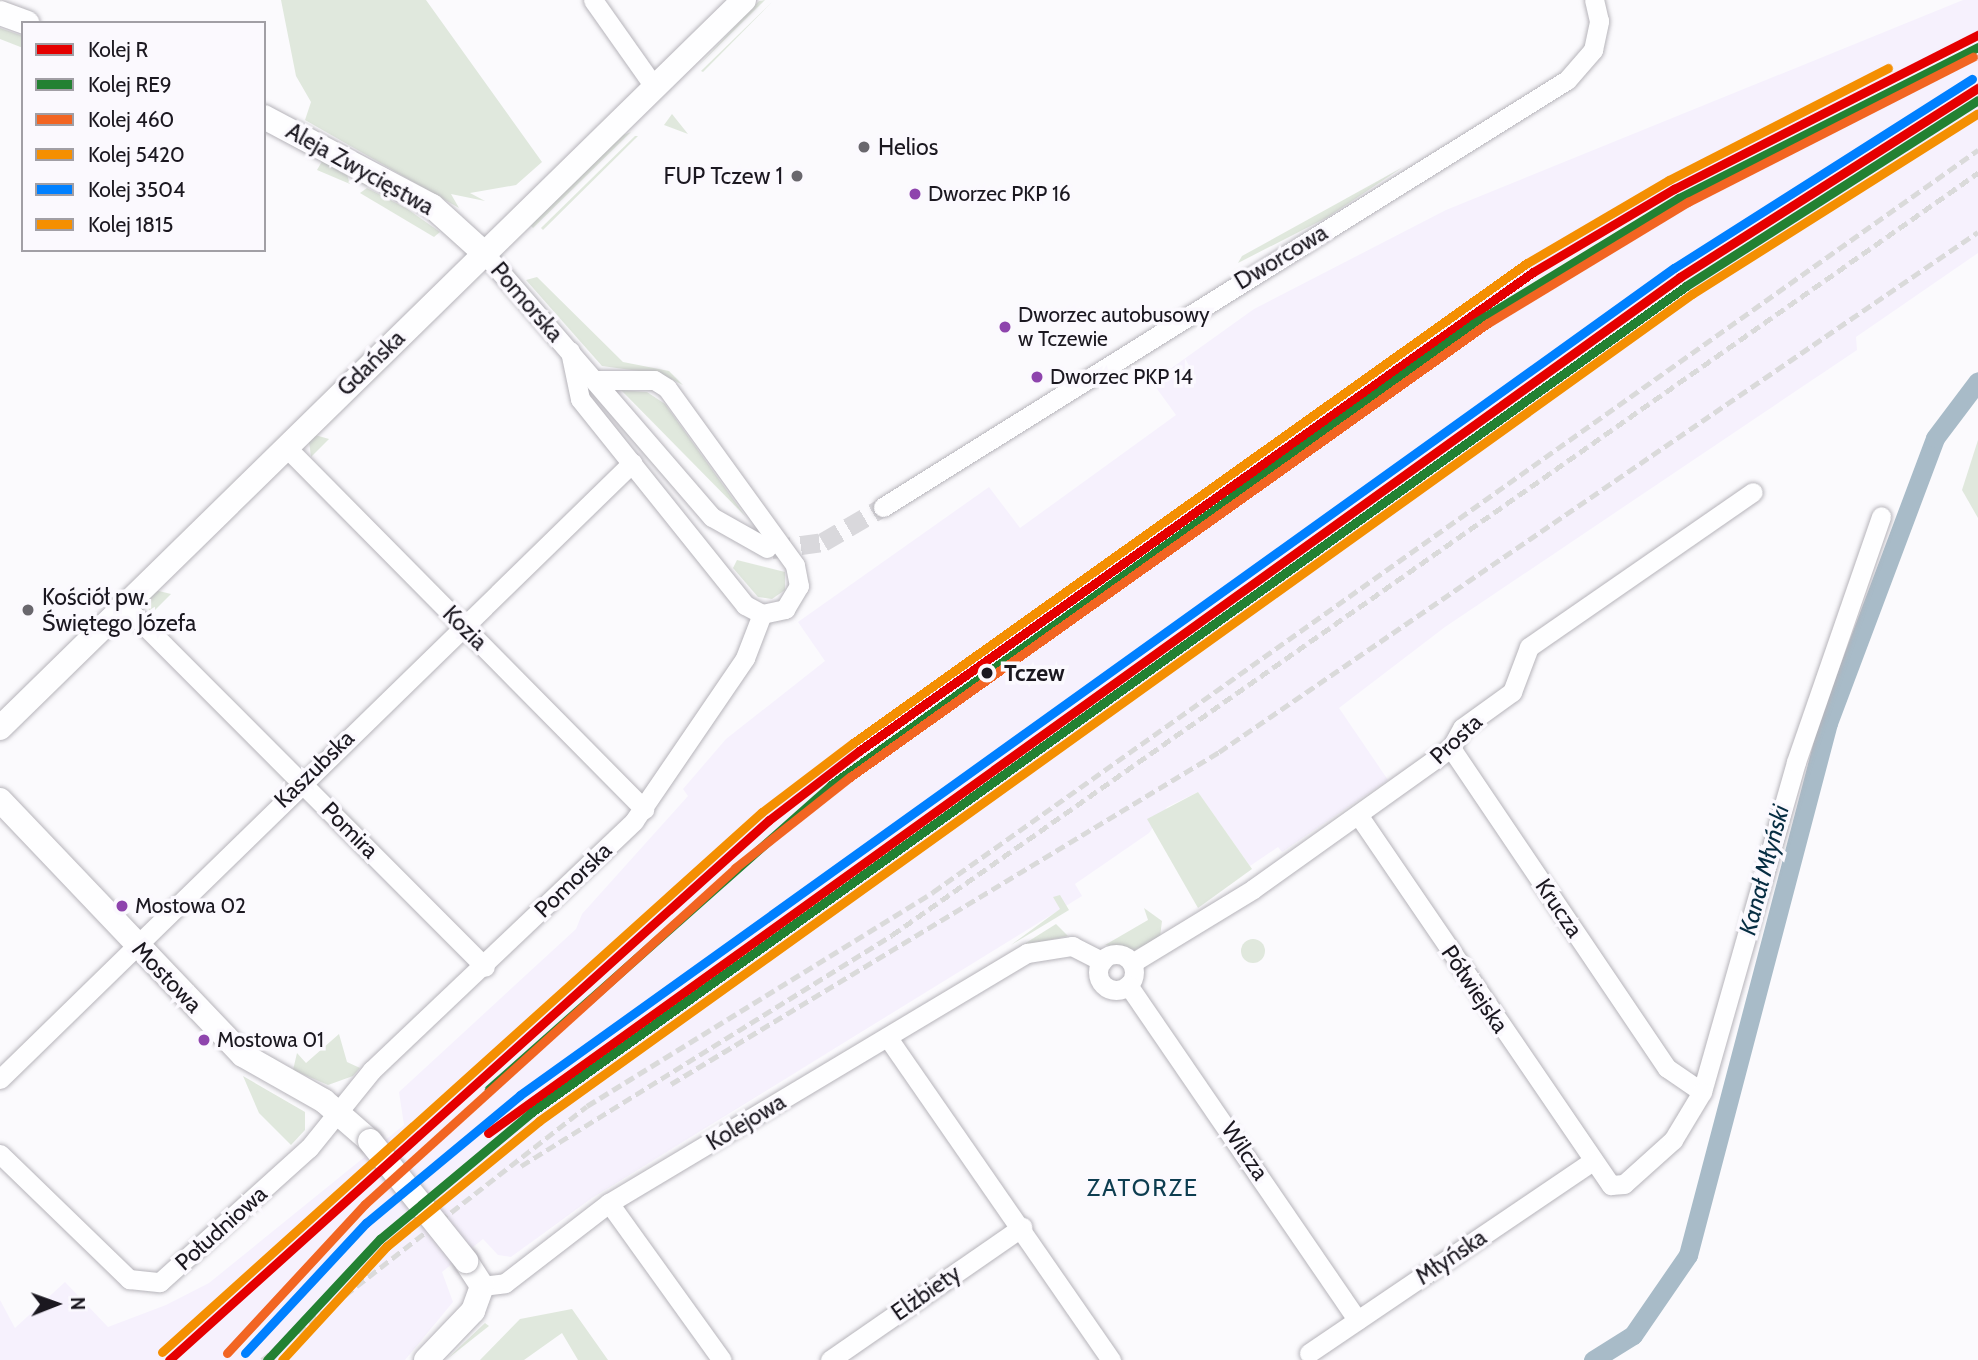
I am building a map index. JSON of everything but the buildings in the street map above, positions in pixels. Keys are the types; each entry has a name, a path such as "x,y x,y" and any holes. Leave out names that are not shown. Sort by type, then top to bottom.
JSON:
{"street":[{"path":"593,0 655,88"},
{"name":"Gdańska","path":"0,728 285,446 744,0"},
{"name":"Dworcowa","path":"883,507 1567,80 1592,50 1598,21 1594,0"},
{"path":"0,13 22,21"},
{"name":"Aleja Zwycięstwa","path":"266,118 432,206 484,253"},
{"name":"Pomorska","path":"484,253 712,517 767,548"},
{"name":"Pomorska","path":"338,1110 400,1042 485,967 644,809 745,658 762,614 746,605 580,399 570,351"},
{"path":"595,380 654,380 667,387 795,565 799,586 792,603 762,614"},
{"name":"Kozia","path":"285,446 644,809"},
{"name":"Kaszubska","path":"0,1079 302,781 632,463"},
{"name":"Prosta","path":"1132,963 1359,816 1451,748 1462,728 1512,692 1529,646 1753,492"},
{"path":"1702,1092 1796,762 1881,516"},
{"name":"Pomira","path":"124,605 485,967"},
{"name":"Krucza","path":"1451,748 1667,1068 1702,1092"},
{"name":"Mostowa","path":"0,800 249,1061 338,1110 370,1141 466,1261 482,1286"},
{"name":"Półwiejska","path":"1359,816 1611,1185 1624,1184 1673,1140 1702,1092"},
{"name":"Kolejowa","path":"482,1286 505,1283 608,1203 1037,948 1072,946 1102,961"},
{"path":"1117,954 1132,963 1128,985 1106,986 1098,972 1102,961 1117,954"},
{"name":"Wilcza","path":"1128,985 1357,1320"},
{"path":"888,1038 1022,1227 1111,1360"},
{"name":"Południowa","path":"0,1153 129,1279 160,1282 297,1160 338,1110"},
{"name":"Młyńska","path":"1309,1353 1593,1161"},
{"path":"608,1203 722,1360"},
{"name":"Elżbiety","path":"830,1360 1022,1227"},
{"path":"425,1360 473,1311 482,1286"}],"shaded area":[{"path":"281,0 426,0 542,162 516,185 470,193 485,201 451,194 459,208 305,120 311,102 296,76"},
{"path":"765,0 698,66 759,1"},
{"path":"1963,0 1978,0 1978,253 1856,337 1857,350 1445,627 1339,708 1388,780 1282,852 1278,847 1250,866 1198,792 1167,807 1149,833 1075,884 1082,896 592,1198 511,1257 498,1255 483,1239 442,1272 453,1302 405,1360 0,1360 0,1300 15,1328 65,1282 108,1327 166,1305 209,1283 404,1125 399,1092 576,929 582,914 688,796 683,789 726,739 825,661 798,622 989,487 1020,528 1176,415 1152,382 1254,309 1446,210"},
{"path":"773,1 703,72 701,71"},
{"path":"0,28 21,35 21,47 0,39"},
{"path":"672,114 688,134 664,125"},
{"path":"631,132 533,228 530,225 621,136"},
{"path":"638,136 543,230 541,228"},
{"path":"324,158 346,172 350,184 317,170"},
{"path":"1403,167 1328,217 1238,263 1242,256"},
{"path":"367,188 406,208 440,232 434,237 360,193"},
{"path":"537,277 623,362 669,371 683,385 661,374 602,366 526,280"},
{"path":"621,390 647,392 665,404 746,517"},
{"path":"315,435 329,439 311,457 309,441"},
{"path":"1978,440 1978,518 1962,490"},
{"path":"737,560 785,572 785,590 772,599 758,597 733,568"},
{"path":"155,590 171,594 150,615 147,602"},
{"path":"1198,792 1252,869 1198,908 1147,819"},
{"path":"1060,895 1069,910 1011,945 1060,909 1053,897"},
{"path":"1144,908 1162,921 1160,937 1135,950 1105,945 1148,920"},
{"path":"1056,924 1068,936 1021,946"},
{"path":"1253,939 1262,942 1265,951 1262,960 1253,963 1244,960 1241,951 1244,942"},
{"path":"339,1034 347,1062 360,1068 353,1076 328,1085 293,1070 297,1053 306,1063"},
{"path":"243,1076 305,1112 305,1130 291,1145 259,1113"},
{"path":"572,1309 608,1360 578,1360 562,1333 524,1360 480,1360 520,1319"},
{"path":"485,1323 489,1326 446,1360 467,1340"}],"waterway":[{"name":"Kanał Młyński","path":"1593,1360 1633,1335 1688,1255 1828,723 1935,438 1978,381"}],"tunnel":[{"path":"772,549 823,542 883,507"}],"railway":[{"path":"476,1102 838,782 1474,326 1680,200 1978,49"},
{"path":"262,1360 587,1106 933,892 1978,150"},
{"path":"521,1166 892,935 1978,173"},
{"path":"671,1084 1219,752 1978,232"}],"rail line":[{"name":"R","path":"169,1360 769,820 859,751 1533,272 1674,189 1978,35"},
{"name":"RE9","path":"489,1089 831,785 1473,324 1679,198 1978,47"},
{"name":"460","path":"227,1353 365,1204 735,868 850,777 1488,323 1688,202 1973,57"},
{"name":"5420","path":"162,1352 762,812 853,743 1527,263 1669,180 1888,68"},
{"name":"3504","path":"245,1353 366,1223 520,1095 1674,268 1972,79"},
{"name":"R","path":"488,1133 1680,277 1978,88"},
{"name":"RE9","path":"267,1360 380,1239 532,1112 1686,286 1978,100"},
{"name":"1815","path":"282,1360 387,1246 539,1121 1692,294 1978,113"}],"place":[{"name":"Helios","path":"864,147"},
{"name":"FUP Tczew 1","path":"797,176"},
{"name":"Dworzec PKP 16","path":"915,194"},
{"name":"Dworzec autobusowy w Tczewie","path":"1005,327"},
{"name":"Dworzec PKP 14","path":"1037,377"},
{"name":"Kościół pw. Świętego Józefa","path":"28,610"},
{"name":"Tczew","path":"987,673"},
{"name":"Mostowa 02","path":"122,906"},
{"name":"Mostowa 01","path":"204,1040"}],"district":[{"name":"ZATORZE","path":"1143,1188"}]}
